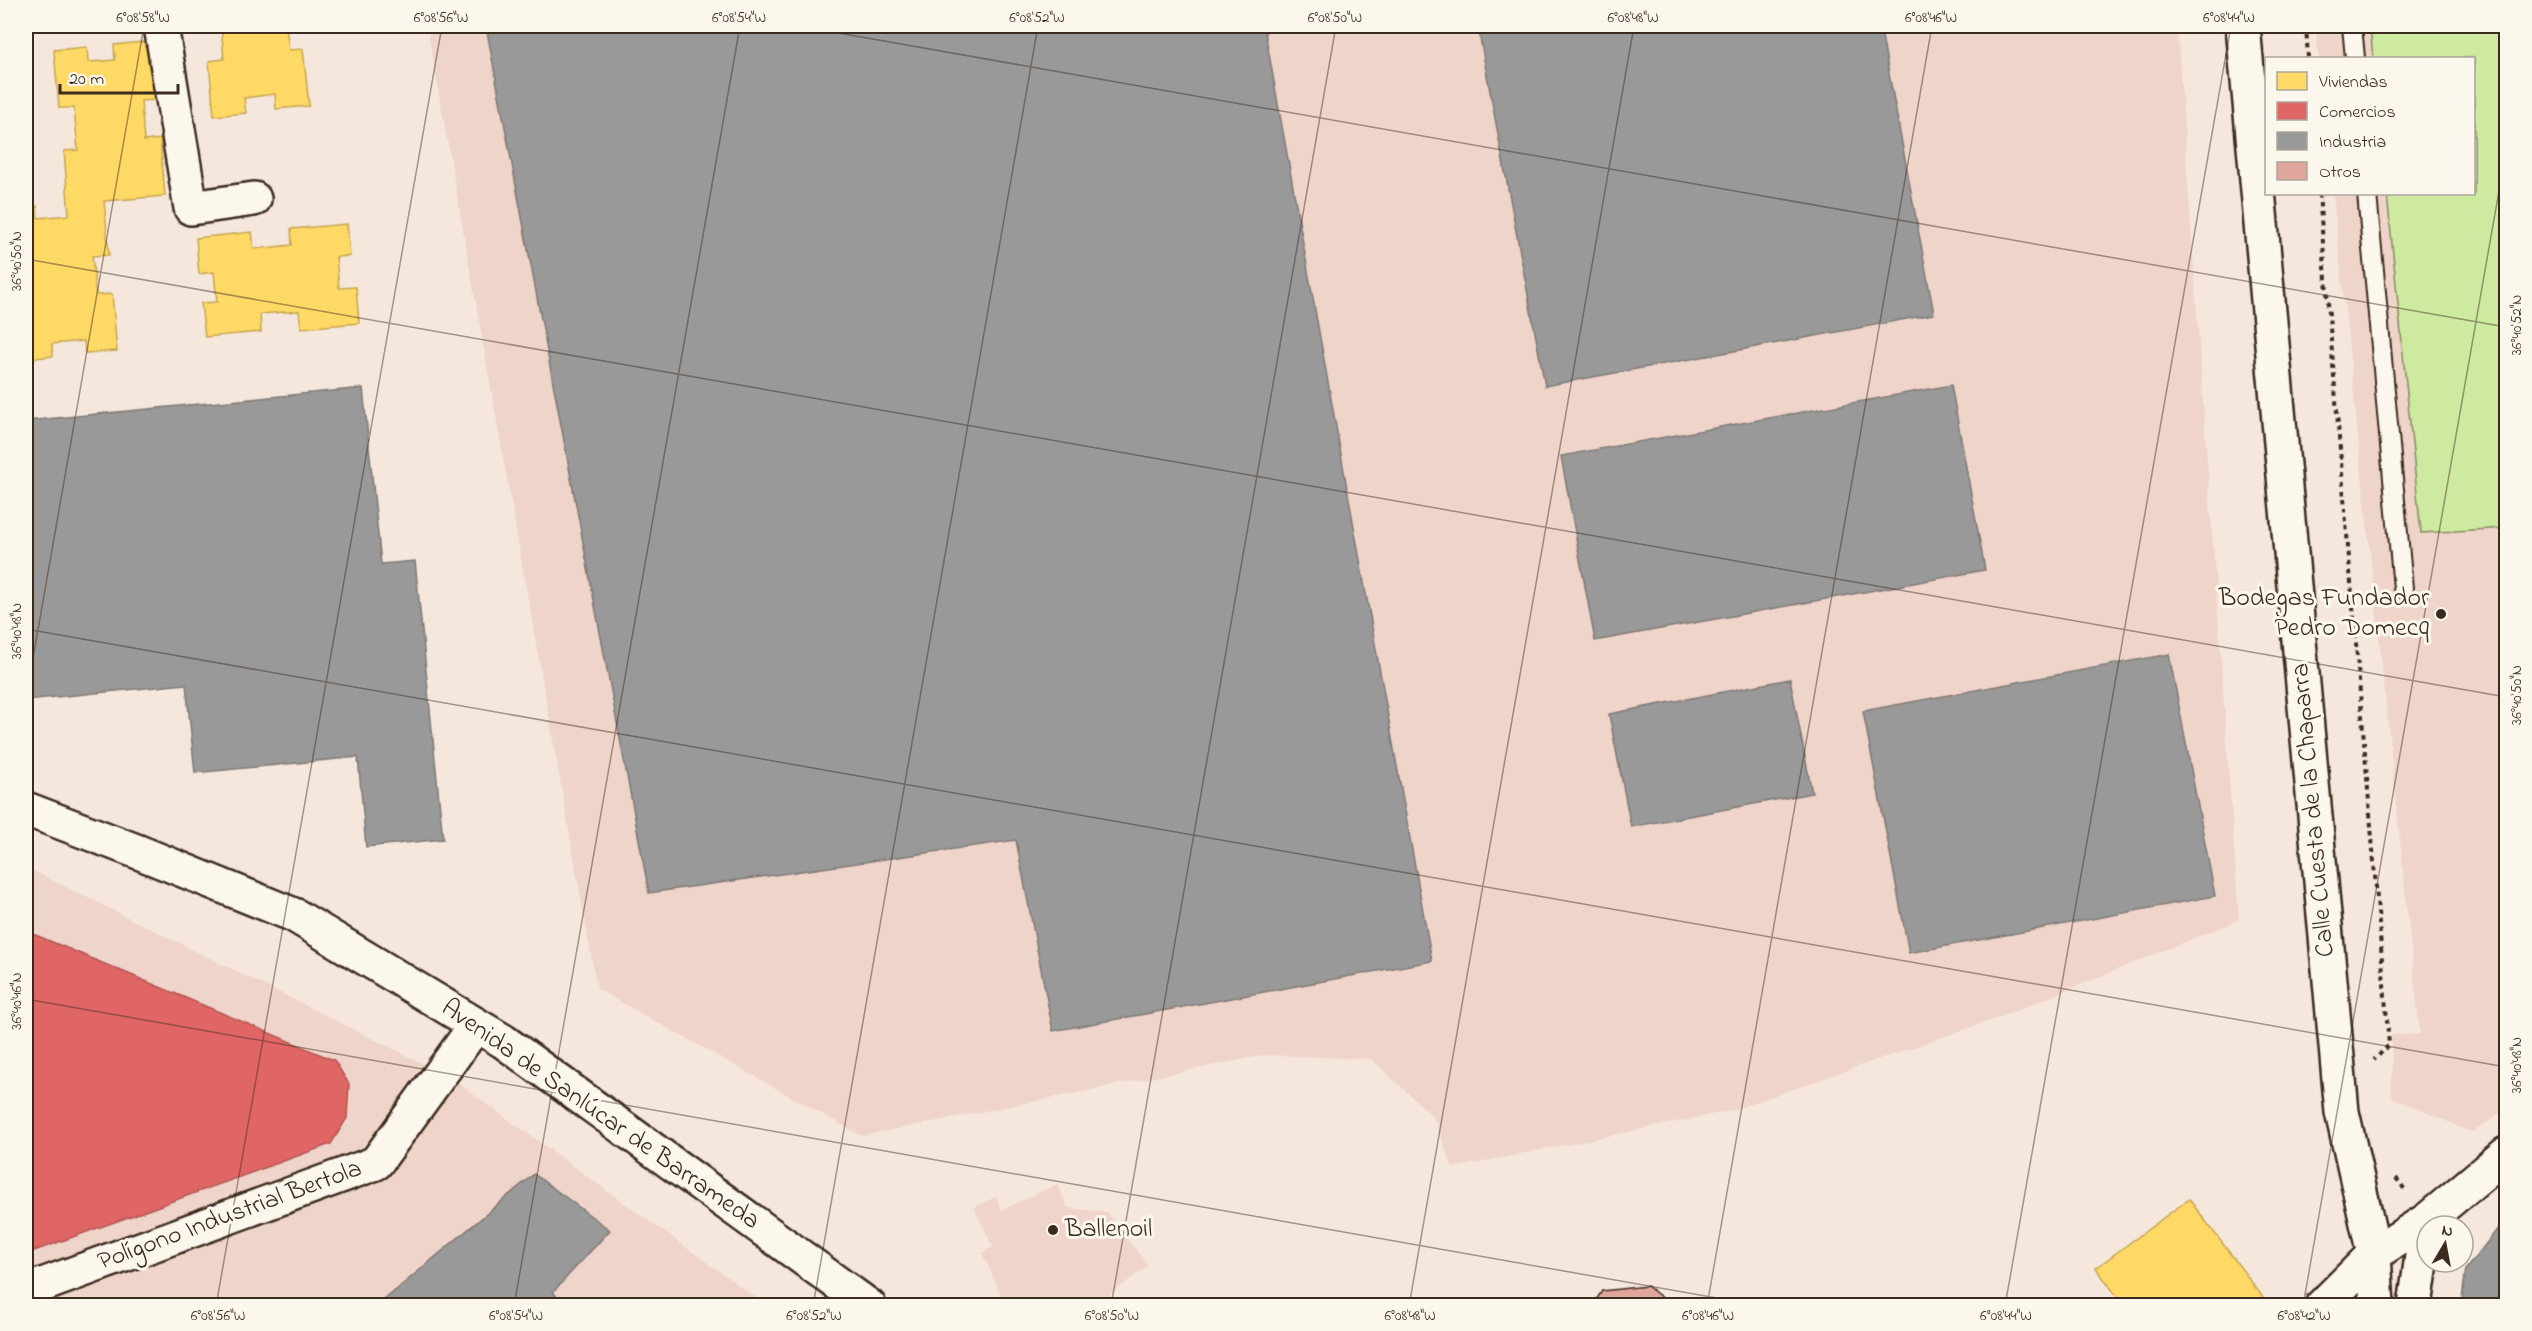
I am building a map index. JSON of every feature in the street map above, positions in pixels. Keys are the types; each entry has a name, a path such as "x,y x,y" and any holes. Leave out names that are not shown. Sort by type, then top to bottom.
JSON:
{"main road":[{"path":"161,26 191,208 254,199"},
{"name":"Calle Cuesta de la Chaparra","path":"2243,26 2342,1112 2374,1254 2377,1305"},
{"name":"Avenida de Sanlúcar de Barrameda","path":"26,809 294,915 503,1041 869,1305"},
{"name":"Polígono Industrial Bertola","path":"26,1291 376,1163 476,1024"},
{"path":"2434,1214 2506,1154"},
{"path":"2322,1305 2374,1254 2415,1228"},
{"path":"2415,1305 2419,1274"}],"lane":[{"path":"2352,26 2355,57"},
{"path":"2367,195 2403,588"}],"path":[{"path":"2306,26 2308,57"},
{"path":"2319,195 2389,1045 2366,1069"},
{"path":"2392,1172 2423,1214"}],"shaded area":[{"path":"427,26 2177,26 2239,920 2003,1016 1730,1111 1453,1168 1433,1116 1371,1059 1265,1055 862,1136 597,989"},
{"name":"Bodegas Fundador Pedro Domecq","path":"2315,26 2506,26 2506,1109 2473,1133 2392,1097 2392,1035 2420,1034 2333,195 2475,195 2475,57 2319,57"},
{"path":"26,867 448,1076 766,1305 26,1305"},
{"name":"Ballenoil","path":"1057,1184 1068,1208 1107,1212 1148,1266 1096,1305 1006,1305 982,1253 993,1247 974,1207 996,1197 1002,1210"}],"green space":[{"path":"2370,26 2506,26 2506,528 2421,533 2387,195 2475,195 2475,57 2373,57"}],"building: Viviendas":[{"path":"221,26 286,26 289,50 303,49 309,106 276,109 275,94 244,98 246,113 214,116 209,61 224,59"},
{"path":"151,41 156,100 141,101 144,141 160,139 165,196 104,201 109,255 92,256 96,295 112,294 117,351 85,353 84,341 52,344 53,356 26,359 26,303 29,303 26,266 26,207 37,206 38,218 69,215 64,151 78,150 74,108 59,108 54,50 87,47 88,62 115,60 114,45"},
{"path":"347,224 350,256 336,257 339,288 356,287 359,323 301,328 299,311 260,314 261,332 205,337 201,303 217,302 214,272 199,274 196,238 252,232 254,249 292,245 291,229"},
{"path":"2189,1199 2265,1300 2257,1306 2124,1306 2096,1268"}],"building: Comercios":[{"path":"26,931 334,1060 349,1084 347,1118 331,1144 26,1254"}],"building: Industria":[{"path":"486,26 1264,26 1432,961 1053,1031 1016,840 649,893"},
{"path":"1880,26 1934,314 1545,386 1478,27"},
{"path":"1951,385 1985,570 1595,641 1561,456"},
{"path":"363,388 381,564 415,561 443,839 366,847 358,757 195,773 186,684 26,700 26,421"},
{"path":"2169,654 2215,896 1909,953 1863,711"},
{"path":"1790,679 1812,793 1631,827 1609,714"},
{"path":"534,1174 610,1230 553,1292 566,1306 377,1306"},
{"path":"2506,1218 2506,1306 2461,1306 2465,1274 2475,1274 2475,1258"}],"building: Otros":[{"path":"1647,1286 1673,1306 1592,1306 1602,1291"}],"place":[{"name":"Bodegas Fundador Pedro Domecq","path":"2441,614"},
{"name":"Ballenoil","path":"1053,1230"}]}
